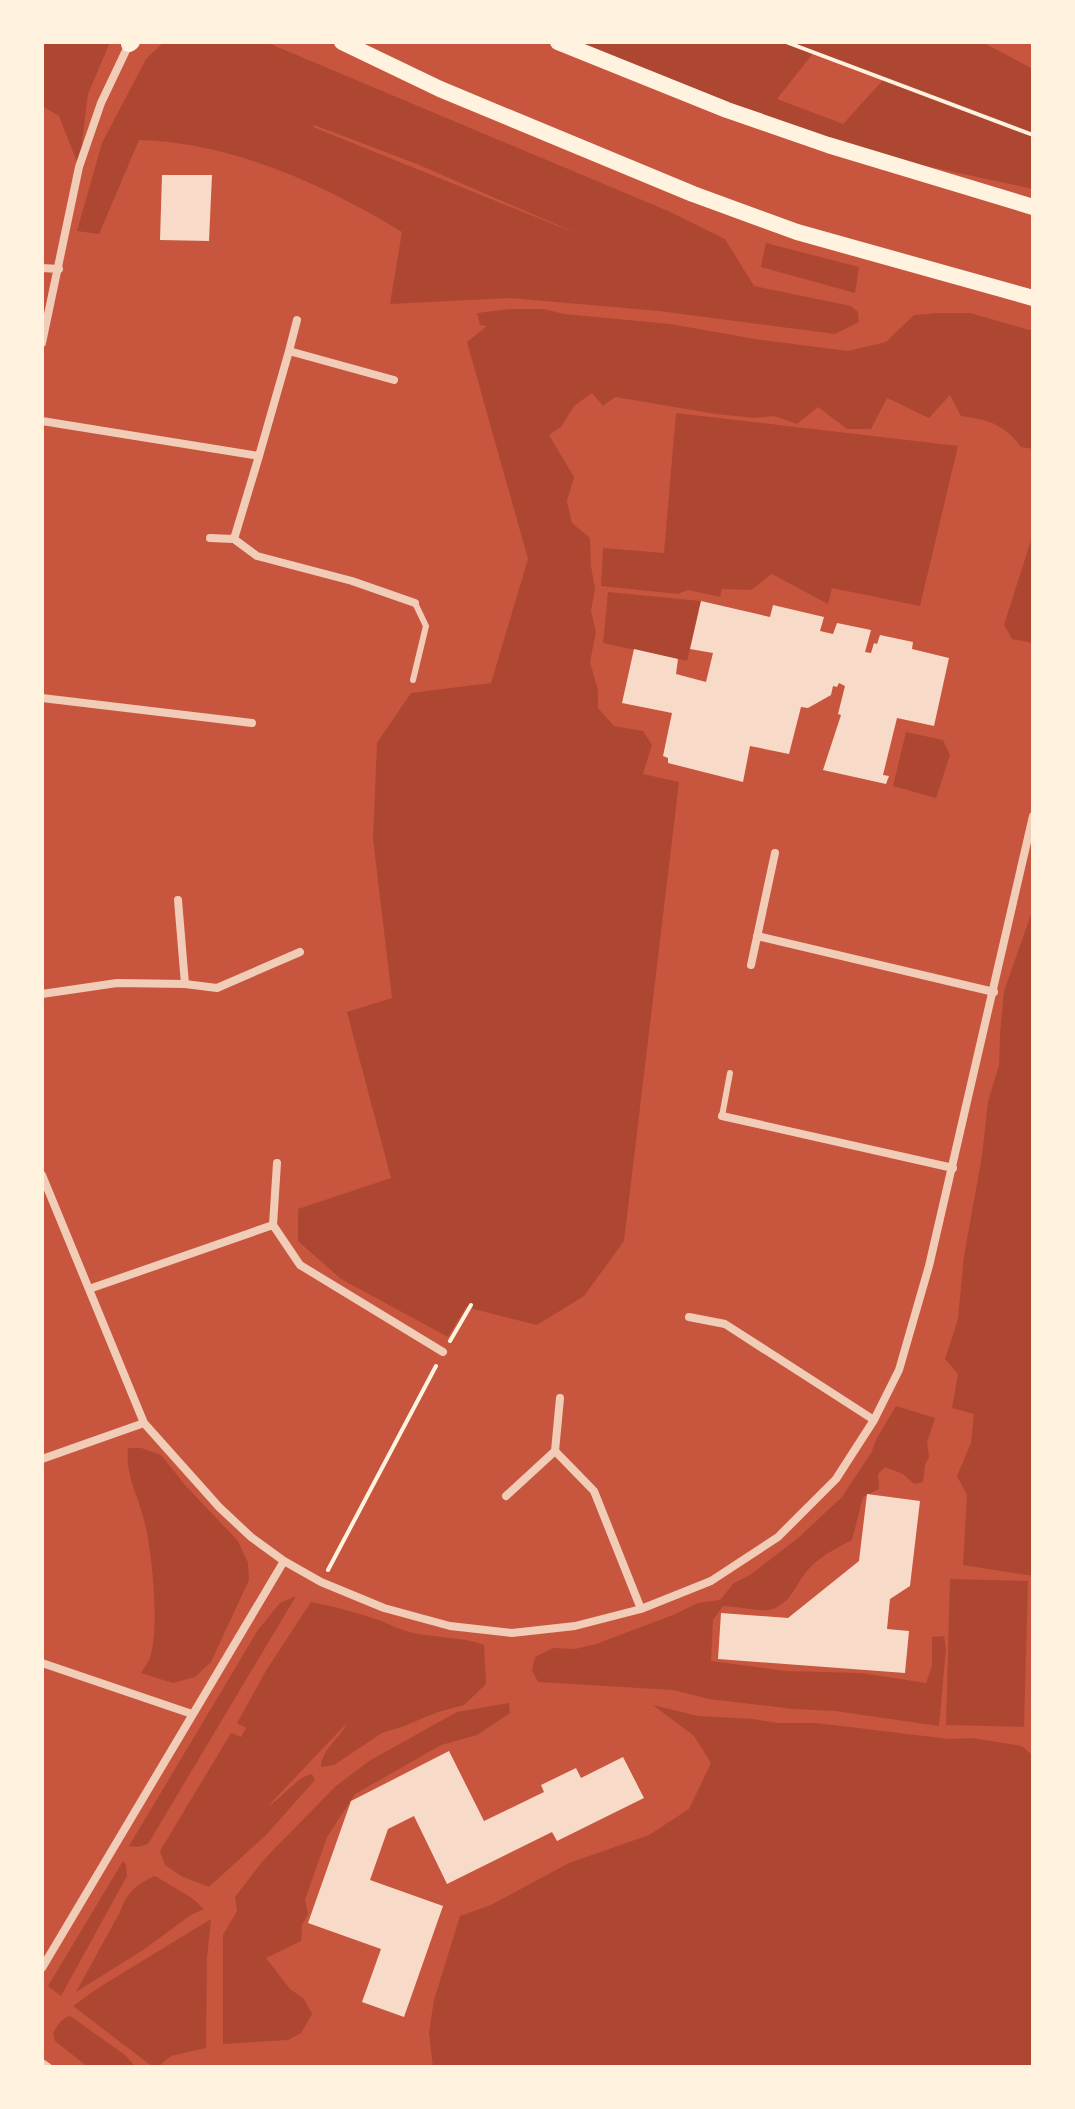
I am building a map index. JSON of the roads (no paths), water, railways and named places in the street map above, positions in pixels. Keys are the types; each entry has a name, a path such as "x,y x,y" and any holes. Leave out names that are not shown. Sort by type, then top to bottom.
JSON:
{"main road":[{"path":"558,42 727,110 828,145 1033,207"},
{"path":"345,43 440,89 693,194 797,232 1033,298"}],"street":[{"path":"42,343 79,167 101,103 130,43"},
{"path":"42,268 59,269"},
{"path":"234,539 297,320"},
{"path":"289,351 394,380"},
{"path":"42,421 259,456"},
{"path":"210,538 234,539 257,556 352,581 415,603"},
{"path":"42,698 252,723"},
{"path":"42,1175 144,1423 219,1507 251,1537 284,1561 321,1582 384,1608 450,1626 512,1633 575,1626 641,1609 711,1581 778,1537 836,1479 874,1420 899,1370 953,1168 1033,816"},
{"path":"751,965 775,853"},
{"path":"178,900 185,984"},
{"path":"757,936 994,992"},
{"path":"42,994 117,983 217,988 300,952"},
{"path":"722,1116 953,1168"},
{"path":"277,1163 273,1225 300,1265 443,1352"},
{"path":"89,1289 273,1225"},
{"path":"689,1317 725,1324 874,1420"},
{"path":"506,1496 555,1451 560,1398"},
{"path":"42,1459 144,1423"},
{"path":"555,1451 594,1491 641,1609"},
{"path":"42,1968 284,1561"},
{"path":"42,1663 192,1714"},
{"path":"42,2063 48,2067"}],"lane":[{"path":"413,680 426,626 415,603"},
{"path":"722,1116 730,1073"}]}
